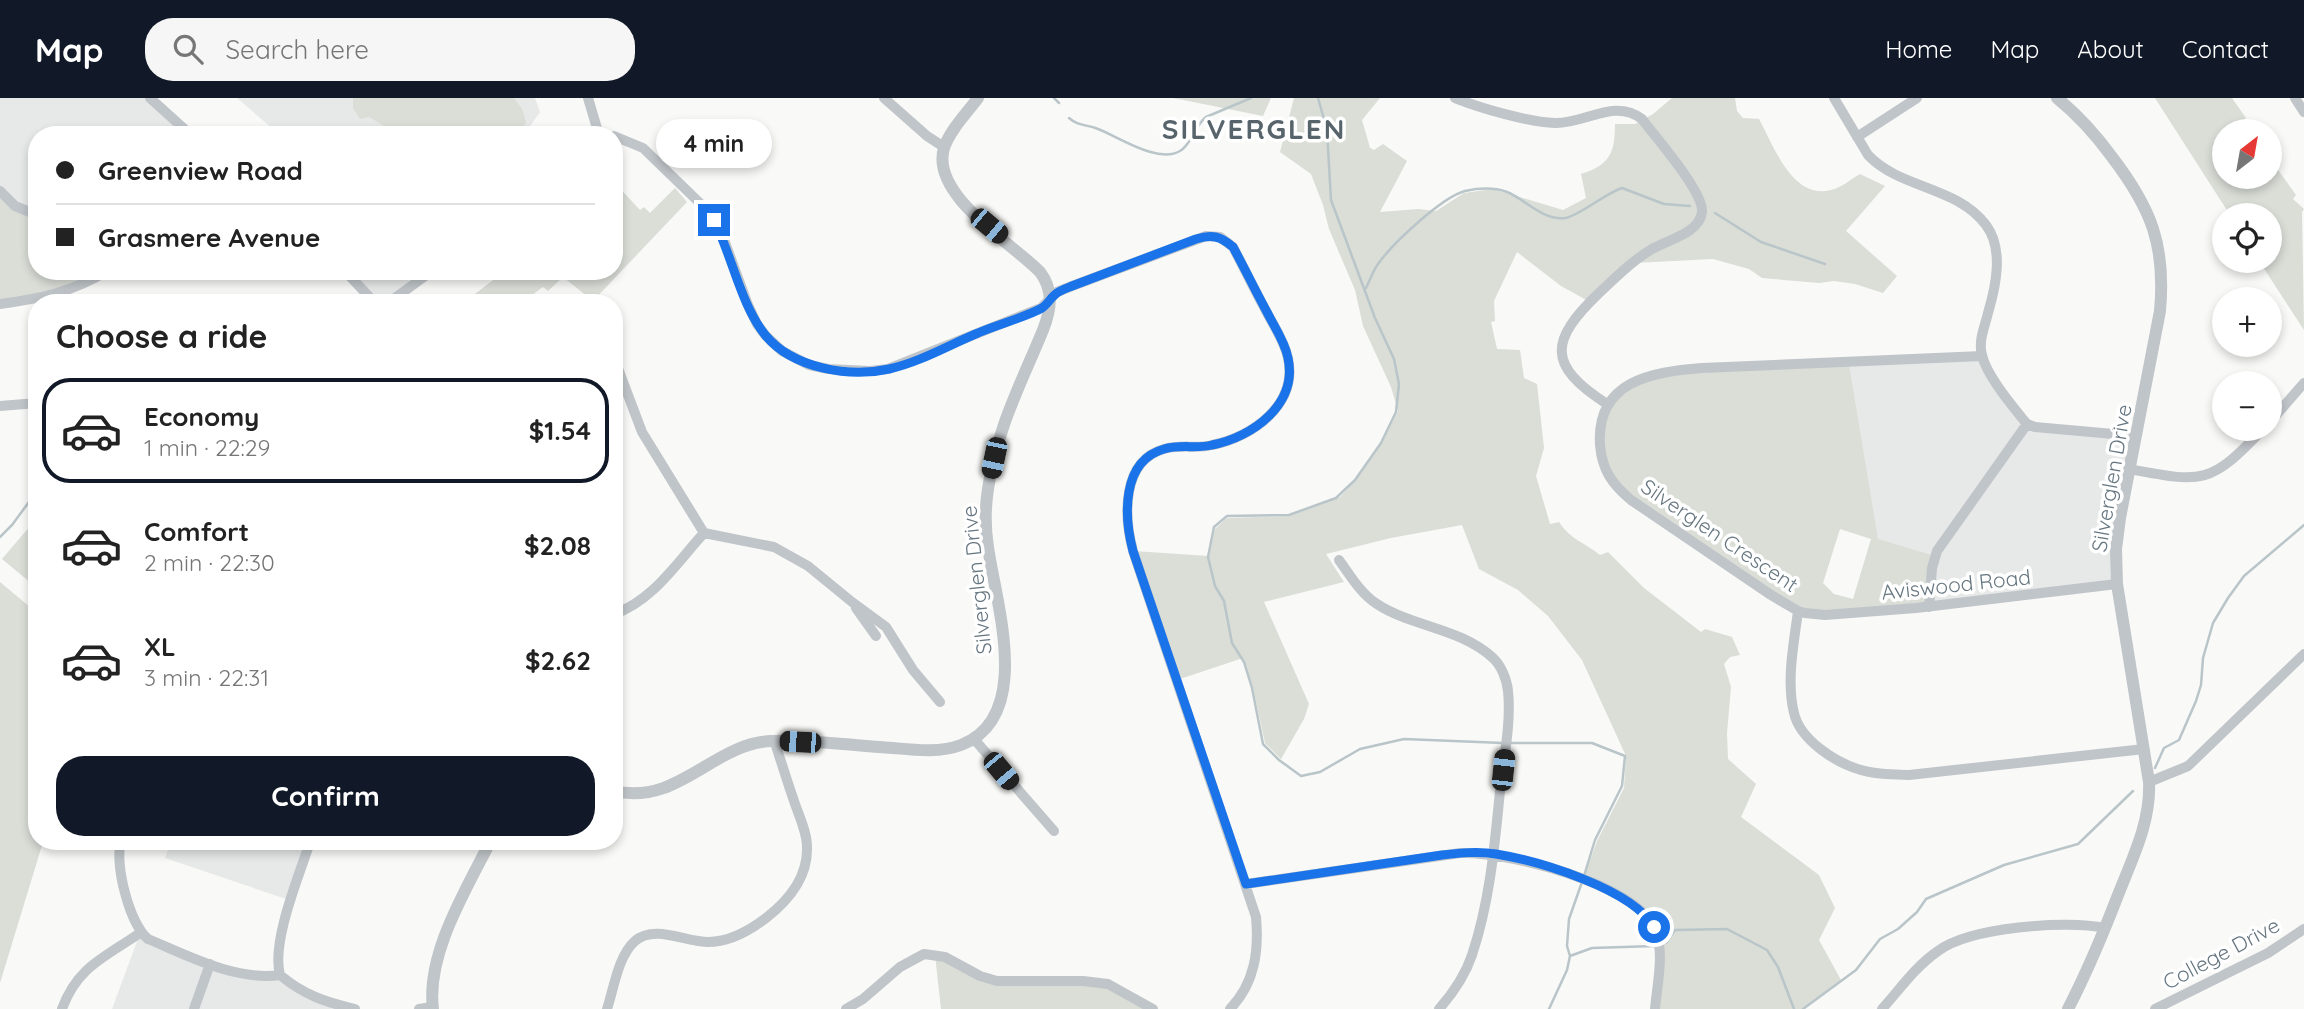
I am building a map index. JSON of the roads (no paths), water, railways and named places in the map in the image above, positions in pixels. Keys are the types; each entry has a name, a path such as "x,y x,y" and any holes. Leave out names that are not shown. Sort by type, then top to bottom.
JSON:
{"street":[{"path":"150,98 181,126"},
{"path":"588,98 596,126"},
{"path":"884,98 927,136 944,147"},
{"path":"978,98 944,147 945,177 955,193 1040,272 1047,283 1051,301"},
{"path":"1455,98 1541,122 1558,123 1618,109 1634,113 1642,119 1701,199 1701,215 1695,225 1655,247 1626,268 1575,317 1564,334 1561,349 1565,366 1577,381 1607,404 1616,394 1636,381 1671,370 1982,356"},
{"path":"1834,98 1868,155 1882,168 1966,205 1993,236 1997,271 1983,332 1982,356 2007,399 2027,424 2050,429 2136,436"},
{"path":"1857,138 1917,98"},
{"name":"Silverglen Drive","path":"2057,98 2093,133 2144,202 2156,239 2162,274 2161,311 2116,549 2117,584 2149,782 2149,803 2144,827 2105,928 2068,1009"},
{"path":"2295,98 2304,112"},
{"path":"623,140 643,148 705,208 723,237 757,324 765,335 782,351 809,365 828,369 888,369 1041,308 1051,301 1057,292 1196,239 1220,237 1233,247 1285,347 1289,374 1280,405 1272,415 1219,444 1170,447 1152,454 1134,475 1127,504 1127,521 1133,551 1256,917 1256,956 1247,986 1230,1009"},
{"path":"0,191 15,206 28,211"},
{"path":"57,294 90,280"},
{"path":"353,280 367,294"},
{"path":"400,294 420,280"},
{"path":"0,304 28,300"},
{"name":"Silverglen Drive","path":"974,739 993,720 1002,699 1004,683 999,598 986,531 988,487 1002,423 1043,330 1051,301"},
{"path":"623,382 642,432 704,533 784,551 808,566 886,627 913,670 940,702"},
{"path":"2282,408 2304,383"},
{"path":"0,406 28,404"},
{"name":"Silverglen Crescent","path":"1607,404 1601,420 1600,442 1602,461 1614,484 1631,500 1798,611 1791,694 1794,715 1799,726 1812,741 1855,768 1880,774 1909,775 2144,749"},
{"path":"1929,607 1932,568 1937,551 2027,424"},
{"path":"2129,469 2175,478 2203,477 2236,457 2251,441"},
{"path":"623,609 659,583 704,533"},
{"path":"1339,560 1367,597 1379,606 1465,640 1493,658 1505,678 1508,692 1506,737 1495,854 1487,900 1473,953 1457,988 1440,1009"},
{"name":"Aviswood Road","path":"1798,611 1825,615 1929,607 2117,584"},
{"path":"852,602 876,636"},
{"path":"2149,782 2188,766 2304,654"},
{"path":"623,792 638,793 674,785 750,743 774,740 918,750 946,749 974,739 1054,831"},
{"path":"607,1009 623,959 635,941 651,934 706,942 728,939 764,919 782,904 797,885 804,866 806,839 774,740"},
{"path":"119,850 120,873 140,933 148,939 209,964 265,977 280,975"},
{"path":"308,850 279,945 277,963 280,975 299,990 355,1009"},
{"path":"419,1009 432,1008 430,988 438,954 485,850"},
{"path":"1246,884 1475,852 1524,860 1590,883 1638,908 1651,921 1659,953 1655,1009"},
{"path":"1882,1009 1928,958 1953,942 2041,925 2085,924 2105,928"},
{"name":"College Drive","path":"2155,1009 2268,953 2304,929"},
{"path":"62,1009 69,991 82,973 140,933"},
{"path":"846,1009 863,999 900,967 925,954 945,957 980,976 997,981 1083,981 1108,984 1153,1009"},
{"path":"194,1009 209,964"},
{"path":"1647,1009 1656,996"}],"waterway":[{"path":"1054,98 1059,103"},
{"path":"1069,118 1150,152 1171,154 1184,148 1206,117 1251,98"},
{"path":"1318,98 1327,130 1331,200 1375,318 1394,359 1399,384 1396,412 1381,443 1355,480 1336,498 1289,515 1227,516 1214,527 1208,557 1215,586 1224,601 1232,643 1244,662 1252,688 1263,744 1301,776 1320,772 1360,749 1404,739 1503,743"},
{"path":"1366,288 1378,264 1406,234 1431,211 1465,191 1486,188 1502,190 1542,213 1557,218 1570,217 1622,188 1664,204 1690,206"},
{"path":"1715,213 1761,242 1825,264"},
{"path":"0,537 28,503"},
{"path":"2155,768 2164,748 2179,740 2196,701 2201,685 2203,658 2213,623 2228,598 2244,576 2304,525"},
{"path":"1510,743 1592,743 1625,756 1622,786 1595,840 1584,876"},
{"path":"1803,1009 1856,970 1880,939 1898,929 1917,912 1926,899 2004,865 2078,844 2133,791"},
{"path":"1549,1009 1567,970 1570,956 1567,946 1569,919 1582,882"},
{"path":"1661,944 1667,942 1675,930 1727,929 1767,950 1778,967 1794,1009"},
{"path":"1570,956 1592,948 1655,946"}],"district":[{"name":"SILVERGLEN","path":"1254,128"}]}
